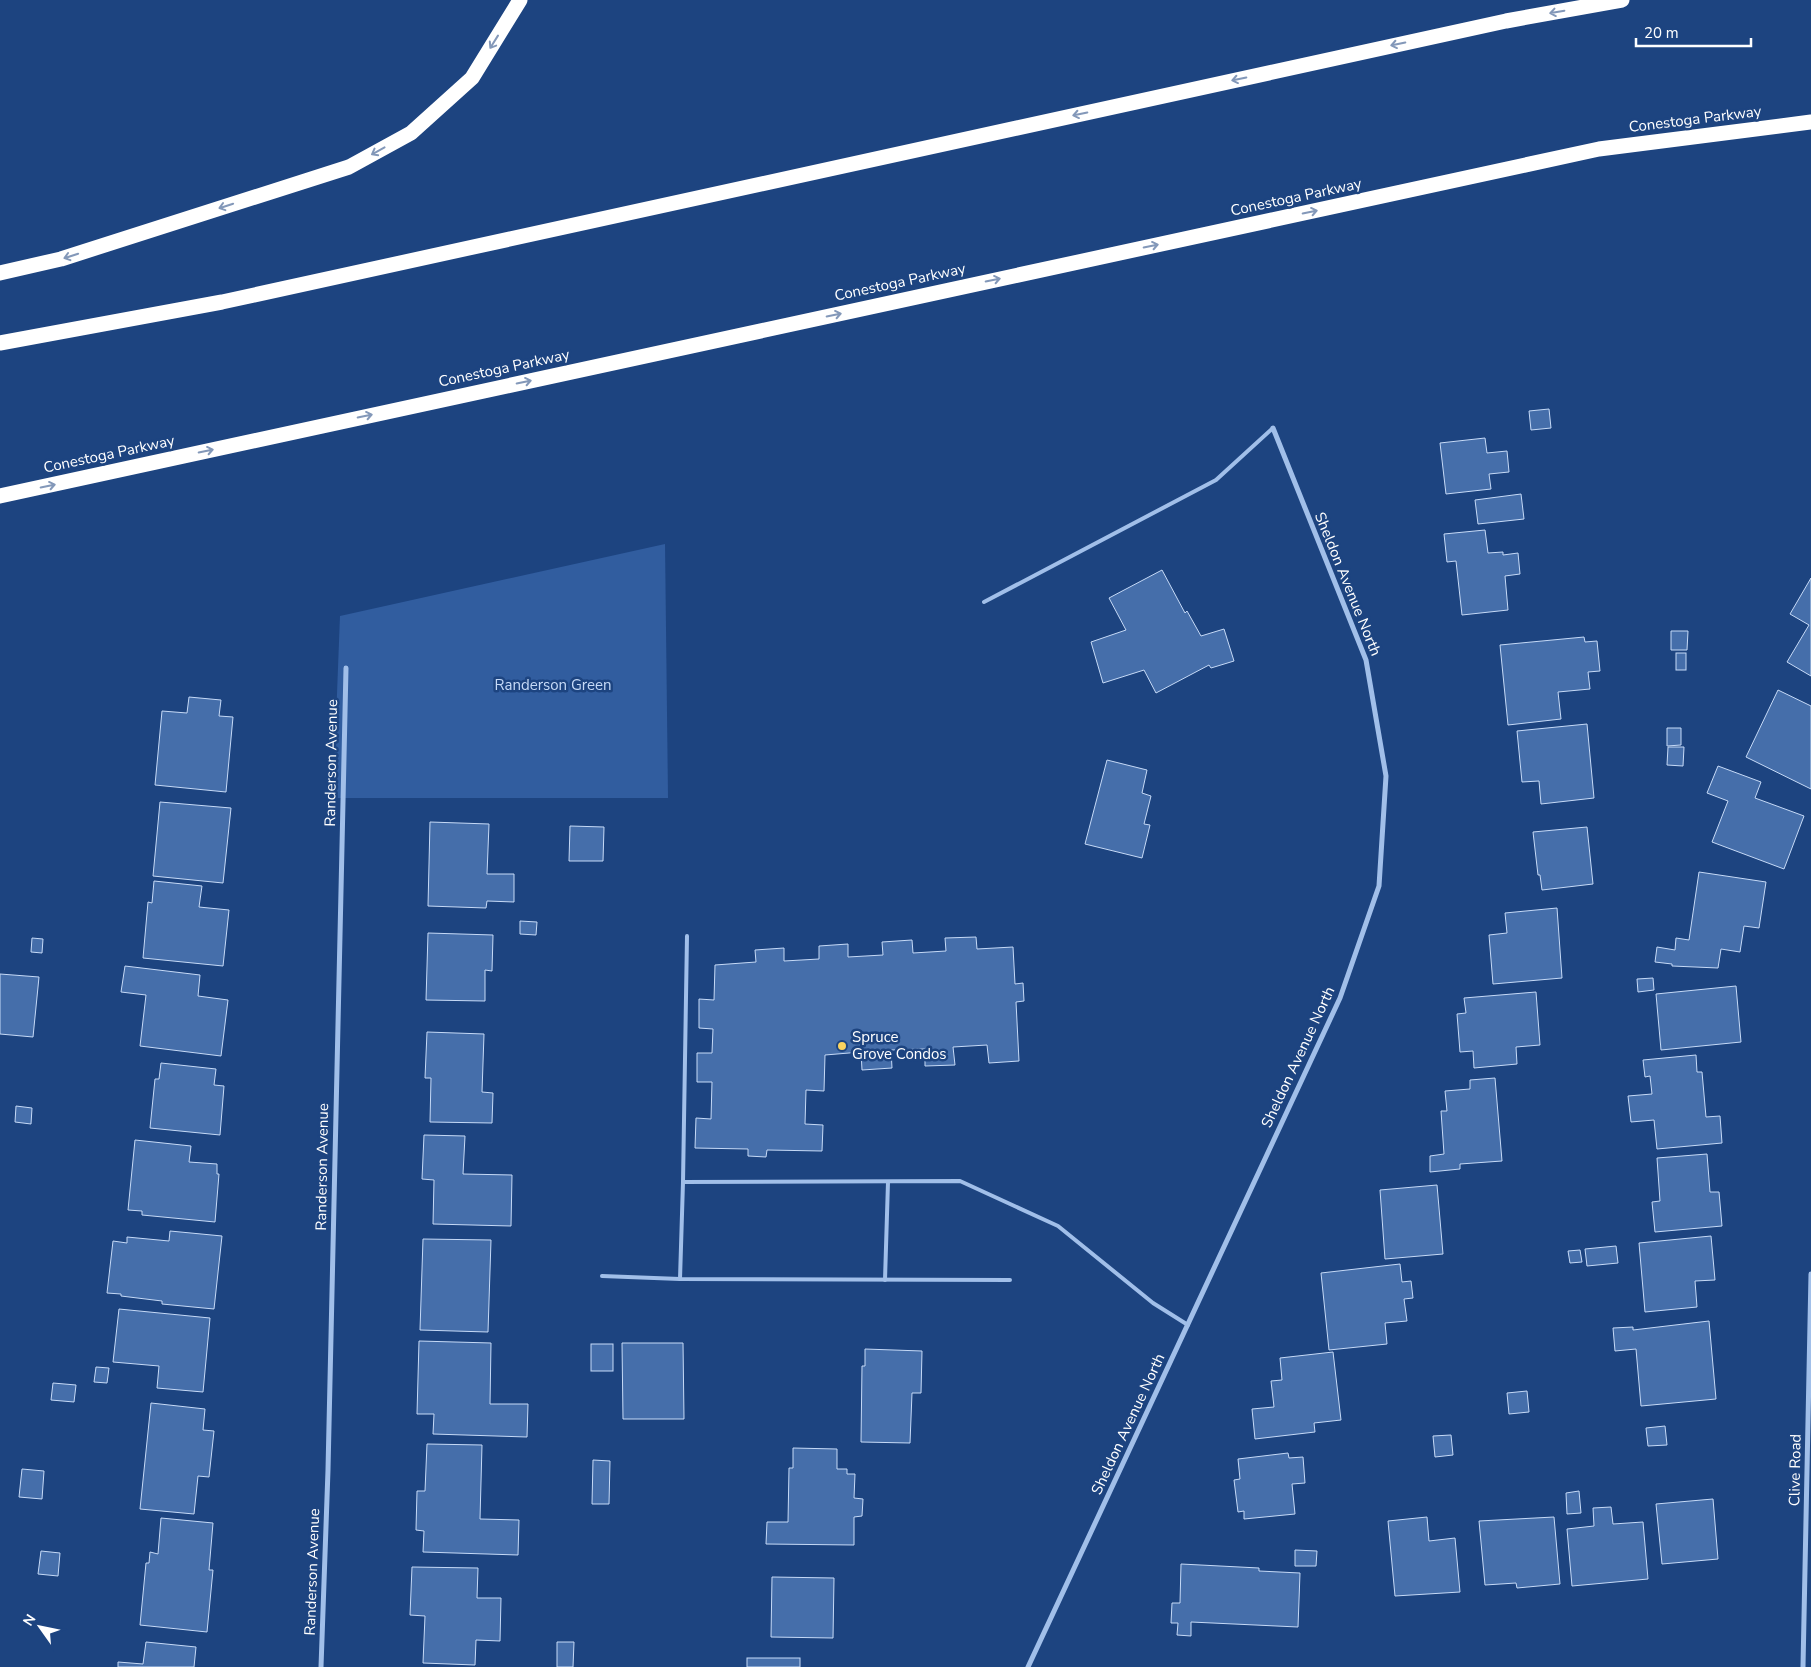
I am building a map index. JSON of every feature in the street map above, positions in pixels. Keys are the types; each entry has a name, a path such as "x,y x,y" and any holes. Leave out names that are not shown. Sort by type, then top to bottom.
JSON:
{"highway":[{"path":"0,273 61,259 349,167 411,133 472,78 520,0"},
{"path":"0,343 222,302 1506,21 1622,0"},
{"name":"Conestoga Parkway","path":"0,496 1599,149 1811,122"}],"street":[{"name":"Sheldon Avenue North","path":"1028,1667 1340,998 1379,886 1386,776 1366,660 1273,428"},
{"name":"Randerson Avenue","path":"321,1667 328,1470 346,668"},
{"name":"Clive Road","path":"1803,1667 1811,1274"},
{"path":"1803,1667 1811,1666"}],"lane":[{"path":"984,602 1216,480 1273,428"},
{"path":"680,1279 687,936"},
{"path":"683,1182 960,1181 1058,1226 1153,1303 1188,1325"},
{"path":"885,1280 888,1182"},
{"path":"602,1276 680,1279 1010,1280"}],"green space":[{"name":"Randerson Green","path":"665,544 668,798 333,798 340,616"}],"building":[{"path":"1549,409 1551,428 1531,430 1529,411"},
{"path":"1485,438 1487,453 1507,451 1509,472 1489,474 1491,489 1446,494 1440,443"},
{"path":"1521,494 1524,519 1478,524 1475,500"},
{"path":"1485,530 1488,553 1503,552 1503,555 1518,553 1520,574 1505,576 1508,610 1462,615 1456,561 1447,562 1444,534"},
{"path":"1162,570 1185,613 1187,611 1201,636 1224,629 1234,661 1211,668 1209,665 1156,693 1144,670 1103,683 1091,642 1126,630 1109,598"},
{"path":"1811,578 1811,676 1787,662 1809,625 1790,614"},
{"path":"1671,631 1688,631 1687,650 1671,650"},
{"path":"1584,637 1585,642 1597,641 1600,671 1588,672 1590,689 1558,692 1561,719 1508,725 1500,645"},
{"path":"1676,653 1686,653 1686,670 1676,670"},
{"path":"1778,690 1811,706 1811,789 1746,757"},
{"path":"189,697 221,700 219,716 233,717 226,792 155,785 162,711 187,713"},
{"path":"1587,724 1594,798 1541,804 1539,781 1522,782 1517,731"},
{"path":"1667,728 1681,728 1681,745 1667,746"},
{"path":"1668,747 1684,747 1683,766 1667,765"},
{"path":"1107,760 1147,770 1142,793 1151,796 1144,824 1150,825 1142,858 1085,844"},
{"path":"1718,766 1761,782 1755,798 1804,816 1784,869 1712,842 1728,801 1707,793"},
{"path":"160,802 231,808 223,883 153,876"},
{"path":"430,822 489,824 487,874 514,874 514,902 487,901 486,908 428,906"},
{"path":"570,826 604,827 603,861 569,861"},
{"path":"1587,827 1593,884 1542,890 1540,875 1538,875 1533,832"},
{"path":"1699,872 1766,882 1759,928 1744,926 1740,952 1721,949 1718,968 1672,966 1672,964 1655,962 1657,947 1675,950 1676,938 1689,940"},
{"path":"154,881 202,886 199,907 229,910 223,966 143,958 148,902 152,903"},
{"path":"1557,908 1562,978 1493,984 1489,935 1507,933 1505,913"},
{"path":"520,921 537,922 536,935 520,934"},
{"path":"428,933 493,935 492,971 485,970 485,1001 426,1000"},
{"name":"Spruce Grove Condos","path":"976,937 977,949 1013,947 1015,984 1023,983 1024,1001 1016,1002 1019,1061 989,1063 987,1045 953,1047 955,1065 925,1066 925,1049 891,1050 892,1068 862,1070 861,1052 825,1055 824,1091 806,1090 805,1124 823,1125 822,1151 767,1150 766,1157 748,1156 748,1149 695,1148 696,1118 711,1119 712,1082 697,1082 697,1053 712,1053 713,1029 699,1028 699,999 714,1000 715,965 756,962 755,950 784,948 784,961 819,959 819,946 848,944 848,957 883,955 882,942 912,940 913,953 946,951 945,938"},
{"path":"32,938 43,939 42,953 31,952"},
{"path":"125,966 200,975 198,996 228,1000 221,1056 140,1046 146,995 121,992"},
{"path":"0,974 39,977 33,1037 0,1034"},
{"path":"1653,978 1654,990 1638,992 1637,979"},
{"path":"1736,986 1741,1042 1661,1050 1656,994"},
{"path":"1536,992 1540,1045 1516,1047 1517,1064 1474,1068 1473,1051 1460,1052 1457,1014 1466,1013 1464,998"},
{"path":"427,1032 484,1034 482,1092 493,1093 492,1123 430,1122 431,1078 425,1078"},
{"path":"1696,1055 1697,1072 1702,1072 1706,1117 1720,1116 1722,1143 1657,1149 1654,1120 1631,1122 1628,1096 1652,1094 1650,1076 1645,1077 1643,1060"},
{"path":"161,1063 216,1069 214,1085 224,1086 220,1135 150,1128 155,1079 159,1079"},
{"path":"1495,1078 1502,1161 1460,1164 1460,1169 1430,1172 1430,1156 1444,1154 1441,1111 1447,1111 1445,1091 1470,1089 1470,1080"},
{"path":"16,1106 32,1108 31,1124 15,1122"},
{"path":"424,1135 465,1136 463,1174 512,1175 511,1226 433,1224 434,1180 422,1179"},
{"path":"135,1140 191,1146 189,1162 217,1164 217,1174 219,1174 215,1222 142,1215 142,1211 128,1210"},
{"path":"1707,1154 1710,1192 1719,1192 1722,1226 1655,1232 1652,1202 1660,1201 1657,1158"},
{"path":"1437,1185 1443,1254 1385,1259 1380,1190"},
{"path":"170,1231 222,1236 214,1309 162,1304 162,1301 107,1293 113,1241 127,1243 127,1237 169,1241"},
{"path":"1711,1236 1715,1280 1695,1281 1697,1307 1645,1312 1639,1243"},
{"path":"423,1239 491,1240 488,1332 420,1330"},
{"path":"1616,1246 1618,1263 1587,1266 1585,1249"},
{"path":"1580,1250 1582,1262 1570,1263 1568,1251"},
{"path":"1400,1264 1402,1282 1411,1281 1413,1298 1404,1299 1407,1321 1385,1323 1387,1344 1329,1350 1321,1273"},
{"path":"119,1309 210,1318 203,1392 157,1388 159,1366 113,1362"},
{"path":"1709,1321 1716,1399 1641,1406 1636,1349 1615,1351 1613,1328 1633,1327 1633,1330"},
{"path":"419,1341 491,1343 490,1404 528,1404 527,1437 433,1434 434,1414 417,1414"},
{"path":"622,1343 683,1343 684,1419 623,1419"},
{"path":"591,1344 613,1344 613,1371 591,1371"},
{"path":"865,1349 922,1351 921,1393 912,1393 910,1443 861,1442 862,1366 865,1366"},
{"path":"1333,1352 1341,1420 1314,1423 1315,1432 1255,1439 1252,1409 1274,1407 1271,1381 1282,1380 1280,1358"},
{"path":"96,1367 109,1368 107,1383 94,1382"},
{"path":"53,1383 76,1385 74,1402 51,1400"},
{"path":"1527,1391 1529,1412 1509,1414 1507,1393"},
{"path":"151,1403 205,1409 203,1430 214,1431 209,1477 198,1476 194,1514 140,1509"},
{"path":"1665,1426 1667,1445 1648,1446 1646,1428"},
{"path":"1451,1435 1453,1455 1435,1457 1433,1436"},
{"path":"427,1444 482,1445 480,1519 519,1520 518,1555 423,1552 424,1531 416,1530 417,1491 425,1491"},
{"path":"793,1448 837,1449 837,1469 847,1469 847,1474 855,1474 854,1498 863,1499 862,1516 854,1517 854,1545 766,1544 767,1522 788,1522 789,1468 793,1468"},
{"path":"1288,1453 1289,1458 1303,1457 1305,1483 1292,1484 1295,1514 1244,1519 1244,1511 1238,1512 1234,1480 1240,1479 1238,1459"},
{"path":"593,1460 610,1461 609,1504 592,1504"},
{"path":"22,1469 44,1471 42,1499 19,1497"},
{"path":"1579,1491 1581,1513 1567,1514 1566,1493"},
{"path":"1713,1499 1718,1559 1662,1564 1656,1504"},
{"path":"1611,1507 1613,1524 1643,1522 1648,1579 1572,1586 1567,1529 1594,1526 1593,1508"},
{"path":"1427,1517 1429,1541 1455,1538 1460,1592 1395,1596 1388,1521"},
{"path":"1554,1517 1560,1584 1517,1588 1516,1583 1485,1585 1479,1521"},
{"path":"161,1518 213,1523 209,1570 213,1570 207,1632 140,1625 146,1563 149,1563 150,1552 158,1554"},
{"path":"1295,1550 1317,1551 1316,1566 1295,1566"},
{"path":"41,1551 60,1553 58,1576 38,1574"},
{"path":"1181,1564 1259,1568 1259,1571 1300,1573 1298,1627 1191,1622 1191,1636 1177,1635 1178,1623 1171,1623 1172,1603 1180,1603"},
{"path":"412,1567 478,1568 477,1598 501,1598 500,1641 476,1640 475,1665 423,1663 425,1616 410,1615"},
{"path":"772,1577 834,1578 833,1638 771,1637"},
{"path":"146,1642 196,1647 194,1667 118,1667 118,1662 143,1664"},
{"path":"557,1642 574,1642 573,1667 557,1667"},
{"path":"747,1658 800,1658 800,1667 747,1667"}],"place":[{"name":"Spruce Grove Condos","path":"842,1046"}]}
